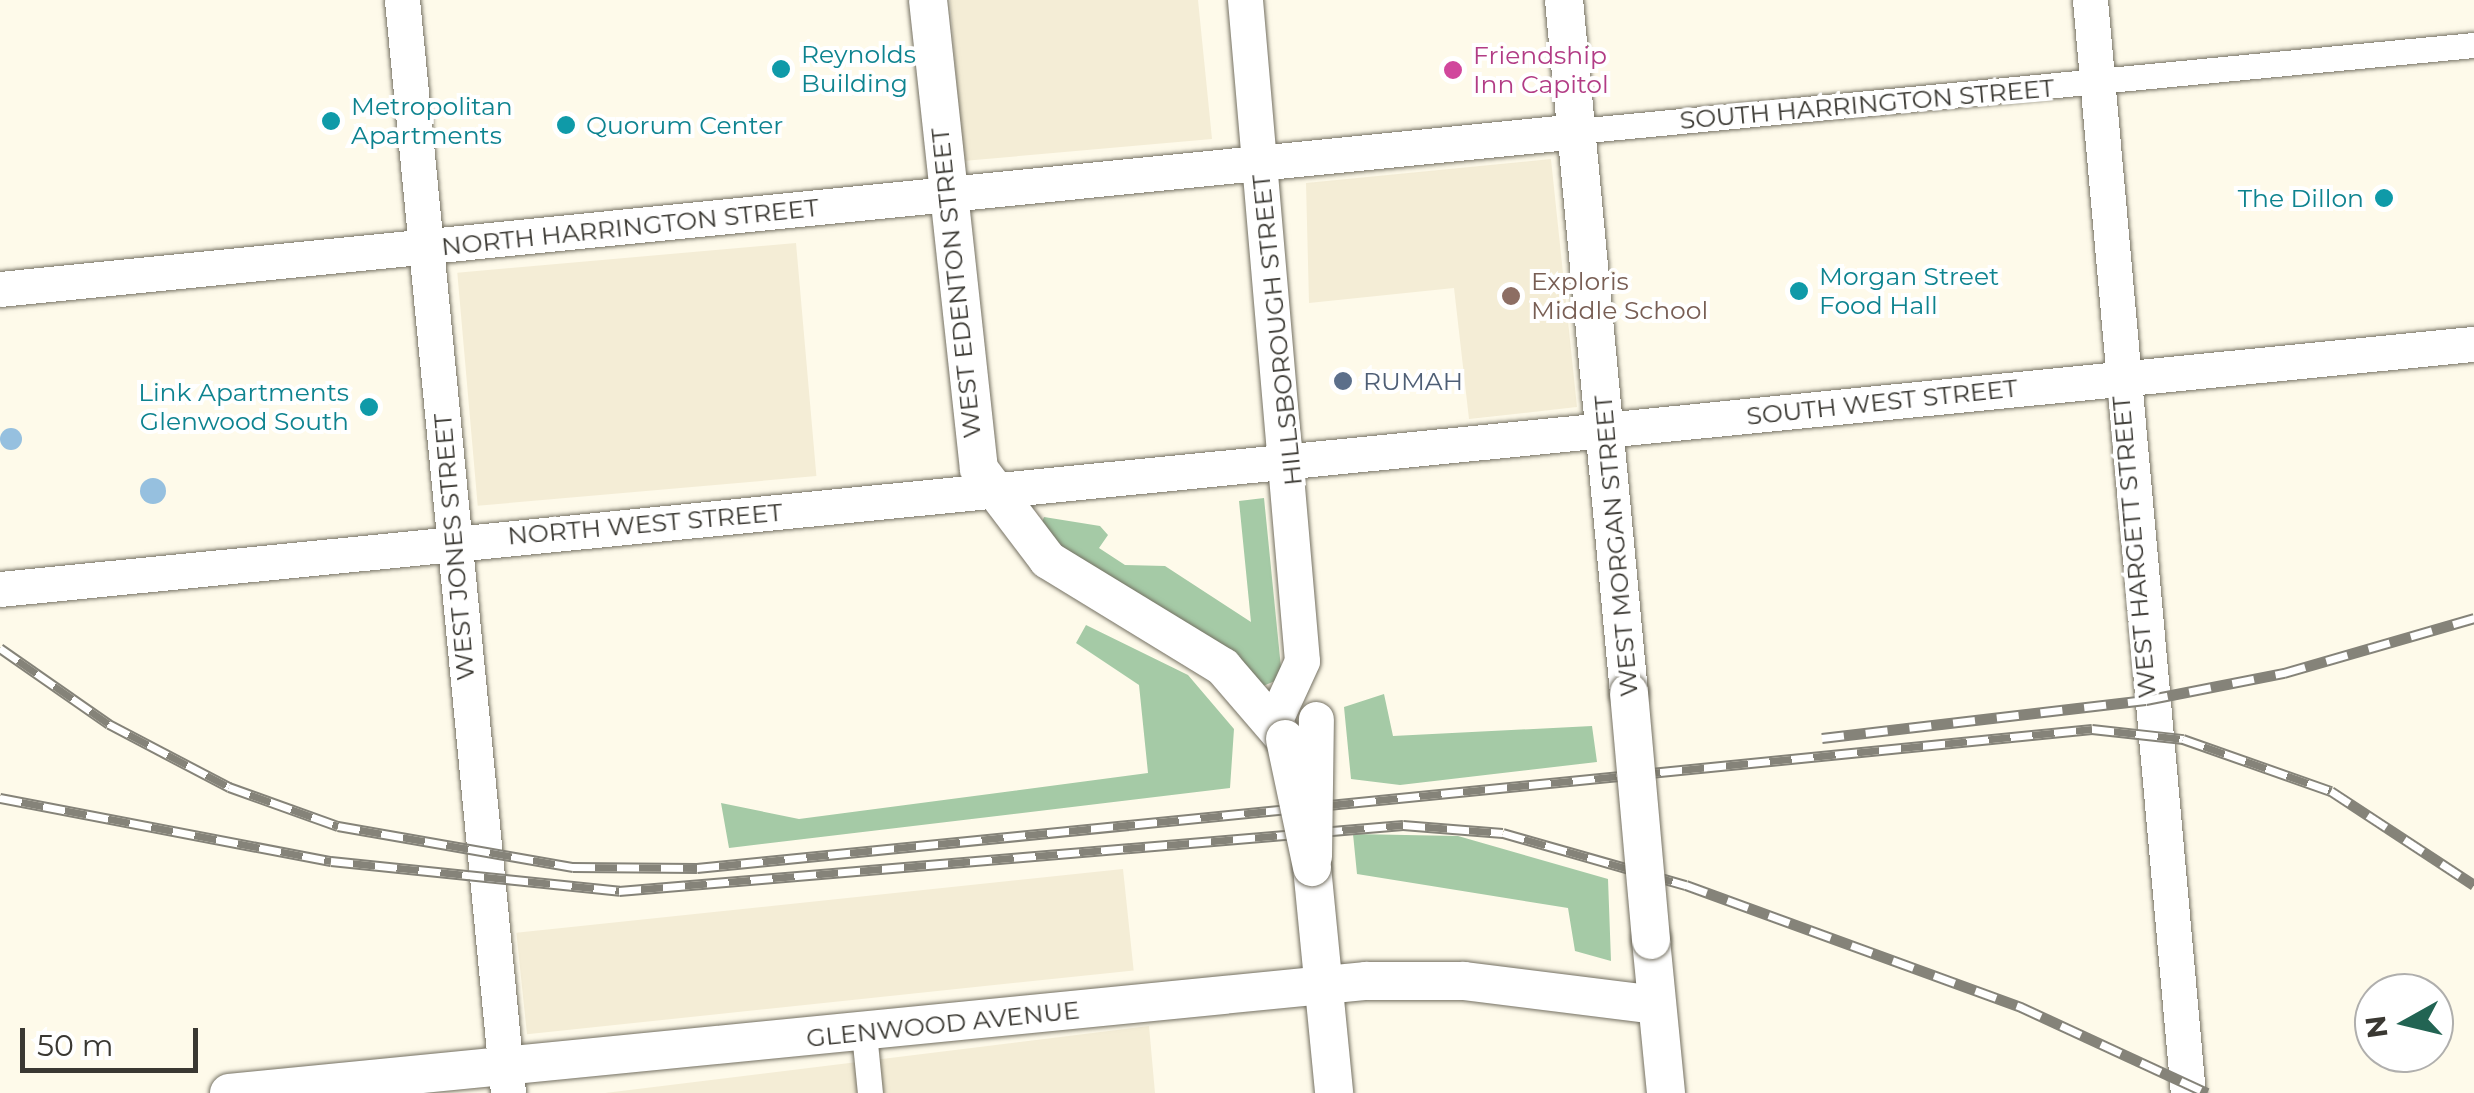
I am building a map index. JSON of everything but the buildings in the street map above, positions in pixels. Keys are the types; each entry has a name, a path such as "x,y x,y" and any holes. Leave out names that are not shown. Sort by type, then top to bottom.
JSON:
{"main road":[{"name":"WEST EDENTON STREET","path":"928,0 969,428 993,492 1059,570 1210,658 1274,722"},
{"name":"WEST MORGAN STREET","path":"1564,0 1666,1093"},
{"name":"HILLSBOROUGH STREET","path":"1274,722 1301,781 1334,1093"},
{"name":"GLENWOOD AVENUE","path":"229,1093 507,1080 864,1033 1323,984 1464,981 1657,1005"}],"street":[{"name":"WEST JONES STREET","path":"402,0 507,1080"},
{"name":"HILLSBOROUGH STREET","path":"1245,0 1291,462 1302,661 1316,719 1312,867"},
{"name":"WEST HARGETT STREET","path":"2090,0 2120,378 2188,1093"},
{"name":"SOUTH HARRINGTON STREET","path":"1261,163 2474,45"},
{"name":"NORTH HARRINGTON STREET","path":"0,289 1261,163"},
{"name":"SOUTH WEST STREET","path":"1291,462 2474,344"},
{"name":"NORTH WEST STREET","path":"0,589 1291,462"},
{"name":"HILLSBOROUGH STREET","path":"1274,722 1302,661"},
{"path":"864,1033 870,1093"}],"shaded area":[{"path":"950,0 1198,0 1212,139 963,161"},
{"name":"Exploris Middle School","path":"1551,159 1577,407 1469,419 1454,288 1309,303 1306,183"},
{"path":"796,243 816,476 478,506 457,273"},
{"path":"1123,869 1134,970 527,1034 516,933"},
{"path":"1149,1026 1155,1093 605,1093"}],"green space":[{"path":"1264,498 1282,678 1263,686 1036,537 1044,517 1100,526 1108,535 1099,548 1125,565 1165,566 1251,622 1239,501"},
{"path":"1086,625 1188,675 1234,729 1230,788 729,848 721,803 799,819 1148,773 1139,685 1076,643"},
{"path":"1384,694 1393,736 1592,726 1597,762 1400,785 1351,779 1344,707"},
{"path":"1353,834 1458,836 1608,879 1611,961 1575,951 1568,908 1357,874"}],"water":[{"path":"7,428 15,428 22,439 15,450 7,450 0,443 0,435"},
{"path":"153,478 163,481 163,501 153,504 143,501 140,491 143,481"}],"railway":[{"path":"1822,738 2146,700 2284,673 2474,618"},
{"path":"0,648 109,724 229,787 338,826 573,867 697,868 2092,729 2183,739 2331,791 2474,885"},
{"path":"0,798 331,861 619,891 1403,825 1503,833 1686,885 2021,1007 2207,1093"}],"place":[{"name":"Reynolds Building","path":"781,69"},
{"name":"Friendship Inn Capitol","path":"1453,70"},
{"name":"Metropolitan Apartments","path":"331,121"},
{"name":"Quorum Center","path":"566,125"},
{"name":"The Dillon","path":"2384,198"},
{"name":"Morgan Street Food Hall","path":"1799,291"},
{"name":"Exploris Middle School","path":"1511,296"},
{"name":"RUMAH","path":"1343,381"},
{"name":"Link Apartments Glenwood South","path":"369,407"}]}
